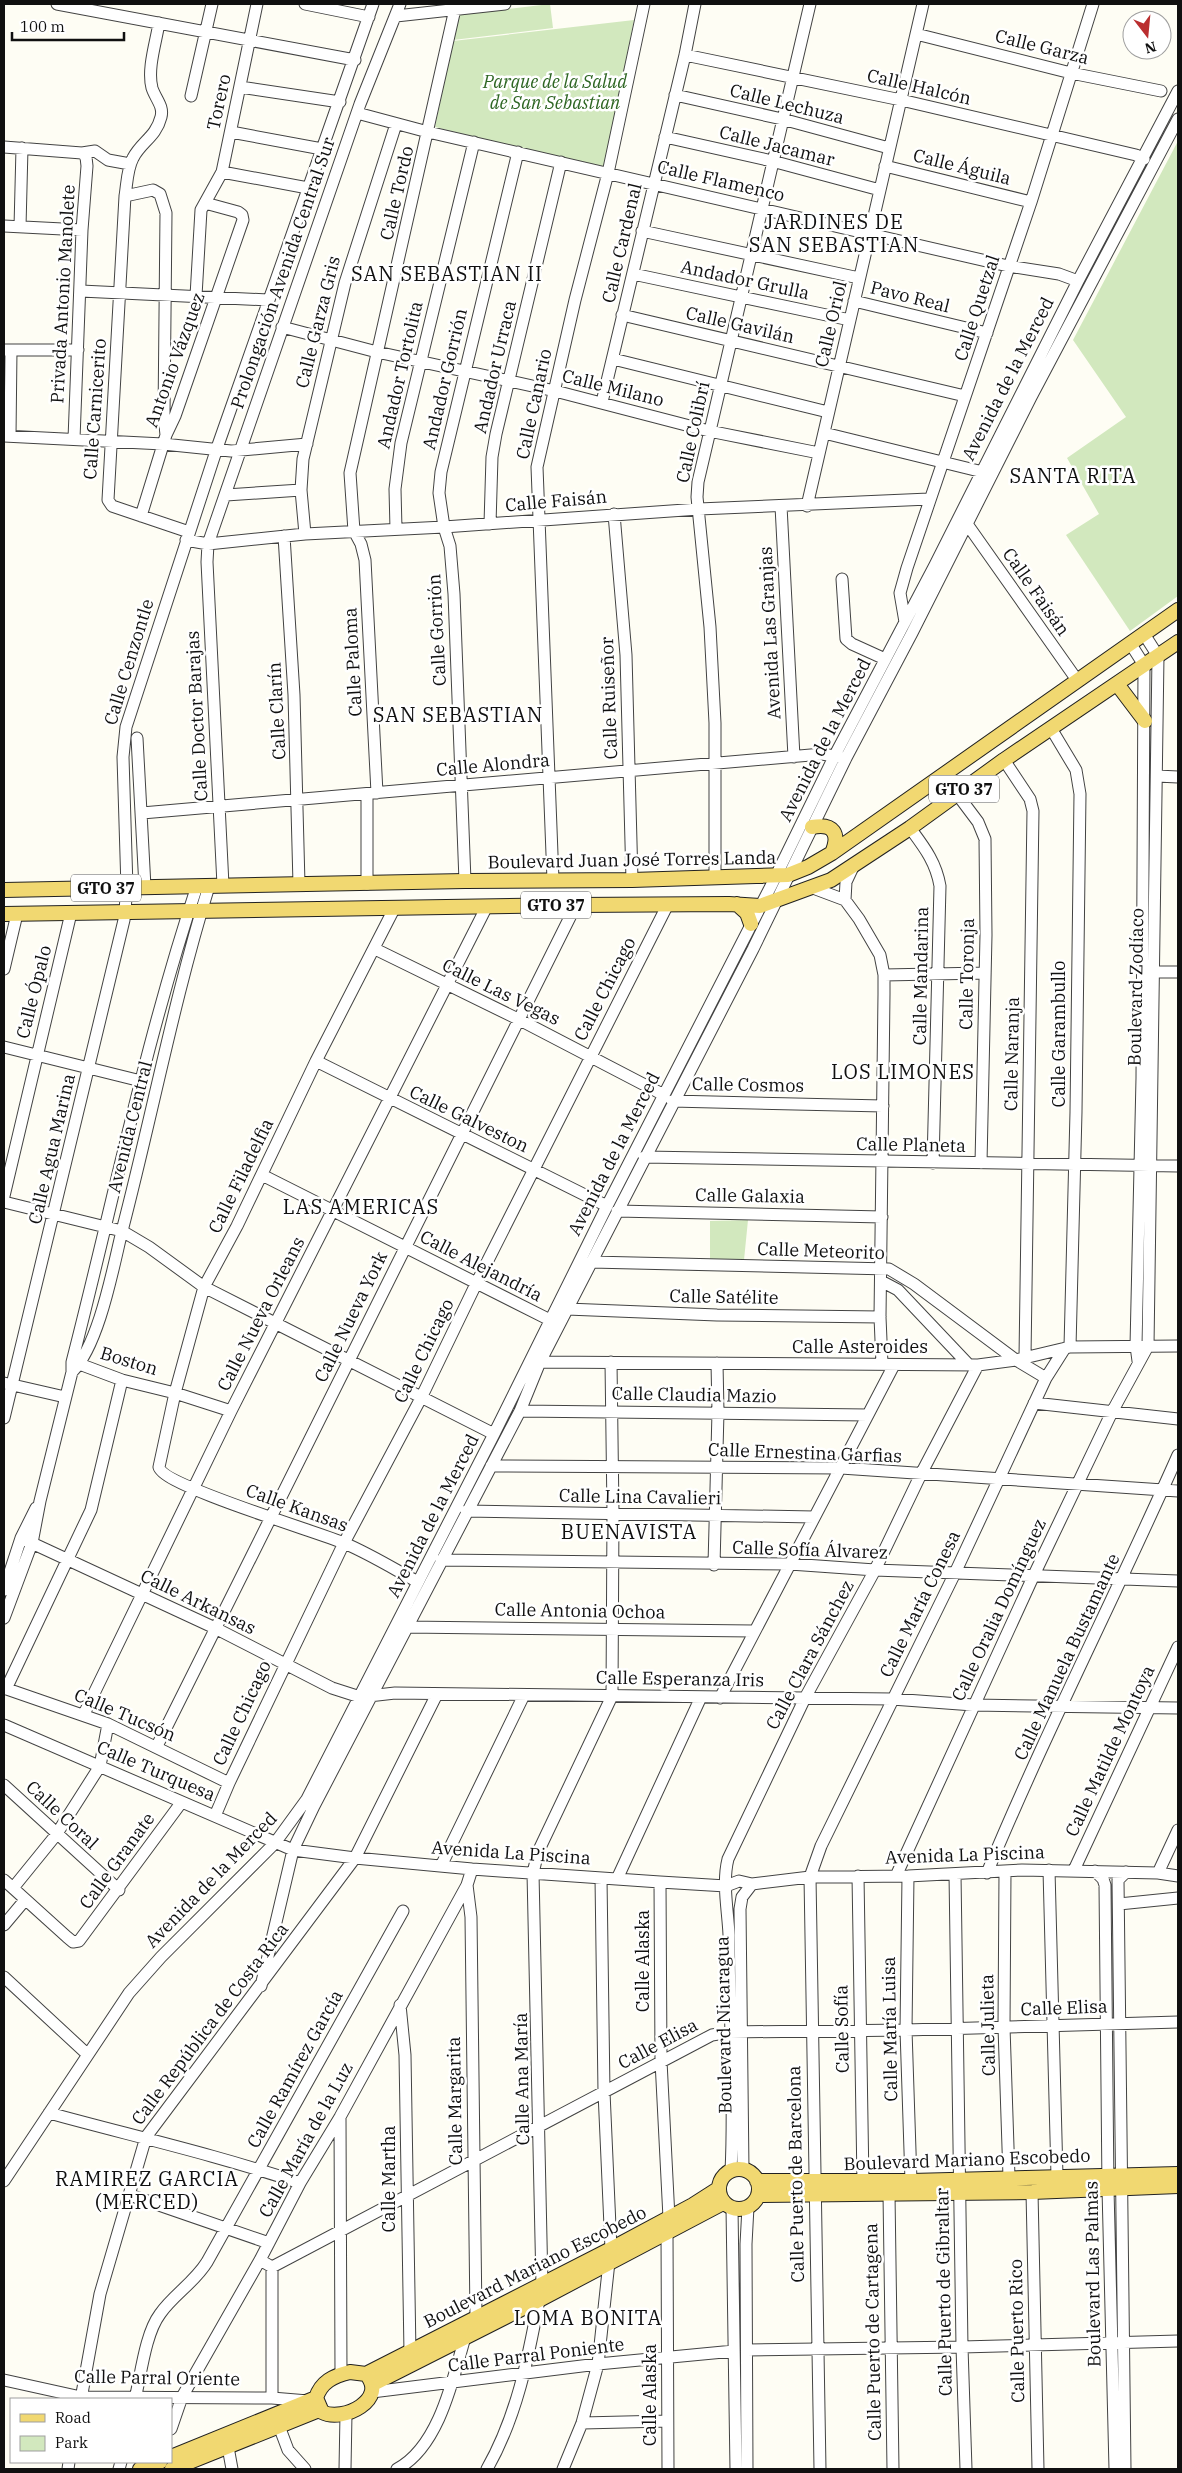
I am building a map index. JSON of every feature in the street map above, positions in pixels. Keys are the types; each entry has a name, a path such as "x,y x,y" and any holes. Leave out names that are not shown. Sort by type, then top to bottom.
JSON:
{"main road":[{"name":"Boulevard Juan José Torres Landa","path":"4,890 782,876 808,867 832,853 1178,610"},
{"name":"GTO 37","path":"10,914 71,913 126,909 194,910 576,904 737,904 760,906 831,880 910,828 1004,760 1052,730 1178,642"},
{"path":"1117,684 1145,721"},
{"path":"812,827 827,826 832,829 836,838 832,853"},
{"path":"576,904 580,893 577,880"},
{"path":"598,905 596,891 601,880"},
{"path":"737,904 747,914 751,924"},
{"path":"34,914 48,907 126,909"},
{"path":"737,2170 751,2174 757,2188 748,2207 728,2206 718,2189 722,2178 737,2170"},
{"name":"Boulevard Mariano Escobedo","path":"814,2188 863,2182 911,2181 1032,2192 1178,2174"},
{"name":"Boulevard Mariano Escobedo","path":"757,2188 814,2188 889,2194 959,2186 1009,2177 1057,2176 1178,2186"},
{"name":"Boulevard Mariano Escobedo","path":"370,2383 539,2300 610,2256 668,2225 718,2189"},
{"name":"Boulevard Mariano Escobedo","path":"668,2225 728,2206"},
{"name":"Boulevard Mariano Escobedo","path":"370,2383 410,2353 476,2317 542,2285 610,2256"},
{"path":"172,2469 279,2426 315,2403 326,2382 341,2374 359,2372 370,2383 359,2408 346,2414 330,2415 315,2403"},
{"path":"172,2457 315,2403"},
{"path":"140,2469 157,2463"}],"street":[{"path":"57,4 355,60"},
{"path":"191,96 212,4"},
{"name":"Torero","path":"196,296 198,223 201,210 222,172 257,4"},
{"path":"305,4 369,17"},
{"name":"Prolongación Avenida Central Sur","path":"195,540 227,450 268,300 355,60 373,4"},
{"name":"Prolongación Avenida Central Sur","path":"195,540 226,495 227,450 282,326 357,113 400,4"},
{"path":"396,16 505,4"},
{"name":"Calle Canario","path":"553,880 550,777 537,521 537,467 582,272 608,173 644,4"},
{"name":"Calle Cardenal","path":"602,402 685,55 695,4"},
{"name":"Calle Colibrí","path":"715,878 713,764 715,723 710,628 698,482 810,4"},
{"name":"Calle Oriol","path":"807,506 923,4"},
{"name":"Calle Quetzal","path":"905,622 900,593 929,499 1031,202 1092,4"},
{"name":"Calle Tordo","path":"354,531 350,473 455,9"},
{"path":"4,147 82,153 95,151 108,160 130,164 134,156 151,139 162,116 160,104 152,84 151,74 159,23"},
{"name":"Calle Garza","path":"916,34 1071,73 1161,91"},
{"name":"Calle Halcón","path":"685,55 901,100 1051,137 1136,155 1144,160"},
{"path":"240,87 340,102"},
{"name":"Avenida de la Merced","path":"261,1986 293,1850 418,1582 550,1320 612,1209 668,1098 760,906 782,876 812,827 840,757 967,524 986,472 1078,281 1144,160 1178,91"},
{"name":"Calle Lechuza","path":"675,95 782,119 890,148"},
{"name":"Calle Flamenco","path":"357,113 428,132 1008,266 1059,274 1078,281"},
{"path":"1165,116 1178,121"},
{"name":"Avenida de la Merced","path":"4,2181 118,2007 142,1978 275,1843 308,1799 406,1627 520,1411 540,1362 591,1262 612,1209 644,1157 668,1098 776,900 782,876 885,659 1178,121"},
{"name":"Calle Garza Gris","path":"305,534 301,472 330,340 349,268 396,124"},
{"path":"231,132 322,149"},
{"name":"Calle Jacamar","path":"665,137 880,190"},
{"name":"Andador Tortolita","path":"396,529 394,489 397,468 474,142"},
{"path":"20,227 22,148"},
{"name":"Andador Gorrión","path":"444,527 440,493 441,472 518,152"},
{"name":"Privada Antonio Manolete","path":"74,439 82,230 87,166 86,157 82,153"},
{"name":"Andador Urraca","path":"490,524 492,457 561,162"},
{"name":"Calle Carnicerito","path":"130,164 125,196 113,442 108,500 112,506 195,540"},
{"name":"Calle Águila","path":"885,166 1031,202"},
{"path":"222,172 308,188"},
{"path":"125,196 153,190 160,194 166,213 164,439"},
{"name":"Antonio Vázquez","path":"140,516 164,439 243,217 238,212 205,203"},
{"path":"4,226 82,230"},
{"path":"642,231 751,253 859,278"},
{"name":"Andador Grulla","path":"633,274 850,320"},
{"path":"81,291 268,300"},
{"name":"Pavo Real","path":"854,301 986,333"},
{"name":"Calle Gavilán","path":"622,315 965,396"},
{"name":"Calle Milano","path":"282,326 377,352 602,402 709,431 819,453"},
{"path":"78,350 7,350 7,436 113,442 164,439 227,450 307,444"},
{"path":"613,359 828,412"},
{"path":"824,433 986,472"},
{"path":"226,495 301,490"},
{"name":"Calle Faisán","path":"195,540 444,527 699,509 807,506 929,499"},
{"name":"Avenida Las Granjas","path":"781,506 794,757"},
{"name":"Calle Ruiseñor","path":"614,514 626,655 632,880"},
{"name":"Calle Faisán","path":"967,524 1076,680"},
{"name":"Calle Gorrión","path":"444,527 450,546 454,594 465,881"},
{"name":"Calle Paloma","path":"354,531 361,544 364,560 372,793 367,884"},
{"name":"Calle Clarín","path":"284,536 294,695 299,884"},
{"name":"Calle Doctor Barajas","path":"195,540 206,562 223,885"},
{"name":"Calle Cenzontle","path":"127,888 122,757 124,736 195,540"},
{"path":"842,579 846,639 852,644 885,659"},
{"path":"1144,634 1158,656"},
{"path":"1130,643 1144,665"},
{"name":"Boulevard Zodíaco","path":"1136,1346 1144,1166 1148,972 1157,776 1158,656"},
{"name":"Boulevard Zodíaco","path":"1144,665 1148,972"},
{"name":"Calle Garambullo","path":"1052,730 1076,770 1080,794 1074,1165 1067,1347"},
{"name":"Calle Cenzontle","path":"137,738 144,887"},
{"name":"Calle Alondra","path":"142,813 822,754 840,757"},
{"name":"Calle Naranja","path":"1004,760 1030,799 1033,811 1027,1164 1020,1358"},
{"path":"1157,776 1178,777"},
{"name":"Calle Toronja","path":"956,794 978,822 985,839 981,1163"},
{"name":"Calle Mandarina","path":"910,828 929,854 938,872 940,892 933,1163"},
{"path":"845,900 846,882 854,865"},
{"name":"Avenida Central","path":"75,1366 106,1225 178,940 194,910 203,886"},
{"name":"Calle Agua Marina","path":"4,1418 8,1384 54,1214 89,1070 126,909 127,888"},
{"path":"720,1698 753,1631 868,1415 888,1364 880,1317 884,975 880,955 874,943 845,900 813,888"},
{"name":"Calle Nueva York","path":"157,1746 520,1020 576,904"},
{"name":"Calle Chicago","path":"215,1816 344,1543 421,1398 533,1170 668,904"},
{"name":"Calle Nueva Orleans","path":"84,1714 231,1411 487,906"},
{"name":"Calle Filadelfia","path":"161,1473 159,1463 175,1393 204,1287 262,1175 316,1061 395,907"},
{"name":"Avenida Central","path":"4,1618 13,1567 32,1543 65,1397 75,1366 108,1290 192,943 194,910"},
{"name":"Calle Ópalo","path":"4,1196 71,913"},
{"path":"4,969 10,914"},
{"path":"178,940 192,943"},
{"name":"Calle Las Vegas","path":"375,949 591,1056 668,1098"},
{"path":"1148,972 1178,972"},
{"path":"884,975 984,973"},
{"path":"4,1047 89,1070 141,1081"},
{"name":"Calle Galveston","path":"316,1061 612,1209"},
{"name":"Calle Cosmos","path":"668,1098 883,1106"},
{"name":"Calle Planeta","path":"644,1157 1178,1166"},
{"name":"Boulevard Zodíaco","path":"1144,1166 1148,1346"},
{"name":"Calle Alejandría","path":"262,1175 550,1320"},
{"path":"4,1202 106,1225 122,1231 204,1287 494,1434"},
{"name":"Calle Galaxia","path":"612,1209 882,1217"},
{"name":"Calle Meteorito","path":"591,1262 881,1268 897,1273 1046,1378"},
{"name":"Calle Meteorito","path":"881,1281 898,1290 973,1365"},
{"path":"92,1286 108,1290"},
{"name":"Calle Satélite","path":"567,1309 717,1315 880,1317"},
{"path":"1136,1346 1138,1361"},
{"name":"Calle Oralia Domínguez","path":"896,1876 1033,1577 1112,1412 1138,1361 1148,1346"},
{"name":"Calle Asteroides","path":"540,1362 973,1365 1020,1358 1067,1347 1178,1346"},
{"name":"Calle María Conesa","path":"810,1877 816,1857 1000,1480 1046,1378 1067,1347"},
{"path":"611,1362 613,1466 612,1696"},
{"path":"714,1565 718,1412 717,1363"},
{"name":"Calle Clara Sánchez","path":"726,1886 726,1867 731,1851 805,1698 875,1570 973,1365"},
{"name":"Boston","path":"75,1366 175,1393 231,1411"},
{"path":"5,1688 94,1502 122,1380"},
{"path":"8,1384 65,1397"},
{"path":"1034,1403 1178,1418"},
{"name":"Calle Claudia Mazio","path":"520,1411 868,1415"},
{"name":"Calle Manuela Bustamante","path":"988,1873 1060,1707 1123,1579 1178,1455"},
{"name":"Calle Ernestina Garfias","path":"491,1466 841,1468 1178,1491"},
{"name":"Calle Kansas","path":"161,1473 194,1489 270,1518 344,1543 418,1582"},
{"name":"Avenida Central","path":"4,1590 22,1538 40,1501"},
{"name":"Calle Lina Cavalieri","path":"466,1511 814,1517"},
{"name":"Calle Arkansas","path":"22,1538 215,1628 332,1688 366,1696"},
{"name":"Calle Sofía Álvarez","path":"441,1560 714,1565 790,1564 1033,1577 1178,1581"},
{"name":"Calle Antonia Ochoa","path":"406,1627 753,1631"},
{"name":"Calle Matilde Montoya","path":"1074,1870 1178,1647"},
{"name":"Calle Tucsón","path":"5,1688 84,1714 108,1724 157,1746 229,1783"},
{"name":"Calle Esperanza Iris","path":"366,1696 436,1694 892,1699 973,1705 1178,1708"},
{"name":"Calle República de Costa Rica","path":"81,2398 100,2294 146,2137 261,1986 355,1858 436,1694"},
{"path":"441,1866 524,1695"},
{"name":"Calle Ana María","path":"542,2285 534,1873 538,1852 612,1696"},
{"path":"617,1879 701,1697"},
{"path":"13,1888 56,1834 100,1766 108,1724"},
{"name":"Calle Turquesa","path":"4,1725 293,1850"},
{"name":"Calle Coral","path":"4,1785 119,1890"},
{"name":"Calle Granate","path":"25,1900 70,1940 76,1942 82,1939 181,1803"},
{"path":"1158,1873 1178,1830"},
{"name":"Avenida La Piscina","path":"293,1850 472,1869 726,1886 734,1891 739,1891 752,1884 810,1877 908,1876 1049,1870 1095,1871 1122,1876 1158,1873 1178,1876"},
{"name":"Calle María de la Luz","path":"172,2426 182,2397 260,2260 300,2183 340,2117 467,1885 472,1869"},
{"path":"1049,1870 1057,2176"},
{"path":"1095,1871 1104,1881 1122,1876"},
{"name":"Calle Julieta","path":"1005,1872 1004,2027 1009,2177"},
{"name":"Calle Puerto de Gibraltar","path":"955,1874 956,2029 966,2469"},
{"name":"Calle Sofía","path":"858,1876 863,2182"},
{"name":"Calle María Luisa","path":"908,1876 906,2030 911,2181"},
{"name":"Boulevard Las Palmas","path":"1115,2181 1120,2024 1119,1904 1122,1876"},
{"name":"Calle Puerto de Barcelona","path":"810,1877 816,2348 820,2469"},
{"path":"563,2469 582,2423 598,2364 610,2256 604,2092 601,1878"},
{"path":"4,1880 25,1900 4,1925"},
{"name":"Boulevard Las Palmas","path":"1104,1881 1107,2024 1115,2181 1117,2343 1115,2469"},
{"name":"Calle Alaska","path":"660,1882 661,2062 668,2225 668,2469"},
{"name":"Boulevard Nicaragua","path":"737,2170 742,2032 740,1909 742,1897 752,1884"},
{"name":"Calle Margarita","path":"467,1885 471,1917 476,2317"},
{"name":"Boulevard Nicaragua","path":"726,1886 733,2130 737,2170"},
{"path":"1119,1904 1178,1898"},
{"name":"Calle Ramírez García","path":"135,2398 150,2338 157,2318 200,2273 227,2228 258,2169 403,1911"},
{"path":"4,1977 88,2054"},
{"name":"Calle Martha","path":"400,2005 405,2055 410,2353"},
{"name":"Calle Elisa","path":"272,2267 707,2037 730,2032 956,2029 1178,2022"},
{"path":"49,2113 118,2132 146,2137 300,2183"},
{"path":"340,2117 341,2374"},
{"name":"Calle Puerto Rico","path":"1032,2192 1038,2469"},
{"name":"Calle Puerto de Cartagena","path":"889,2194 893,2469"},
{"path":"130,2195 269,2243"},
{"path":"728,2206 734,2351 736,2469"},
{"path":"747,2469 748,2207"},
{"path":"260,2260 272,2267 272,2398"},
{"path":"487,2469 508,2427 525,2374 539,2300"},
{"path":"397,2469 414,2456 426,2440 445,2405 465,2337"},
{"path":"747,2350 1178,2341"},
{"name":"Boulevard Las Palmas","path":"1117,2343 1125,2469"},
{"name":"Calle Parral Poniente","path":"370,2383 453,2382 598,2364 734,2351"},
{"name":"Calle Parral Oriente","path":"4,2380 81,2398"},
{"name":"Calle Parral Oriente","path":"158,2398 272,2398 315,2403"},
{"path":"345,2469 346,2414"},
{"path":"582,2423 667,2420"},
{"path":"279,2426 288,2450 305,2469"},
{"path":"228,2447 232,2469"}],"green space":[{"path":"550,4 553,28 453,40 457,15"},
{"name":"Parque de la Salud de San Sebastian","path":"634,20 604,169 435,127 453,41"},
{"path":"1178,141 1178,596 1130,631 1066,535 1099,514 1067,458 1126,417 1073,340"},
{"path":"748,1220 744,1260 710,1259 710,1221"}],"district":[{"name":"JARDINES DE SAN SEBASTIAN","path":"834,234"},
{"name":"SAN SEBASTIAN II","path":"447,274"},
{"name":"SANTA RITA","path":"1073,476"},
{"name":"SAN SEBASTIAN","path":"458,715"},
{"name":"LOS LIMONES","path":"903,1072"},
{"name":"LAS AMERICAS","path":"361,1207"},
{"name":"BUENAVISTA","path":"629,1532"},
{"name":"RAMIREZ GARCIA (MERCED)","path":"147,2190"},
{"name":"LOMA BONITA","path":"588,2318"}]}
